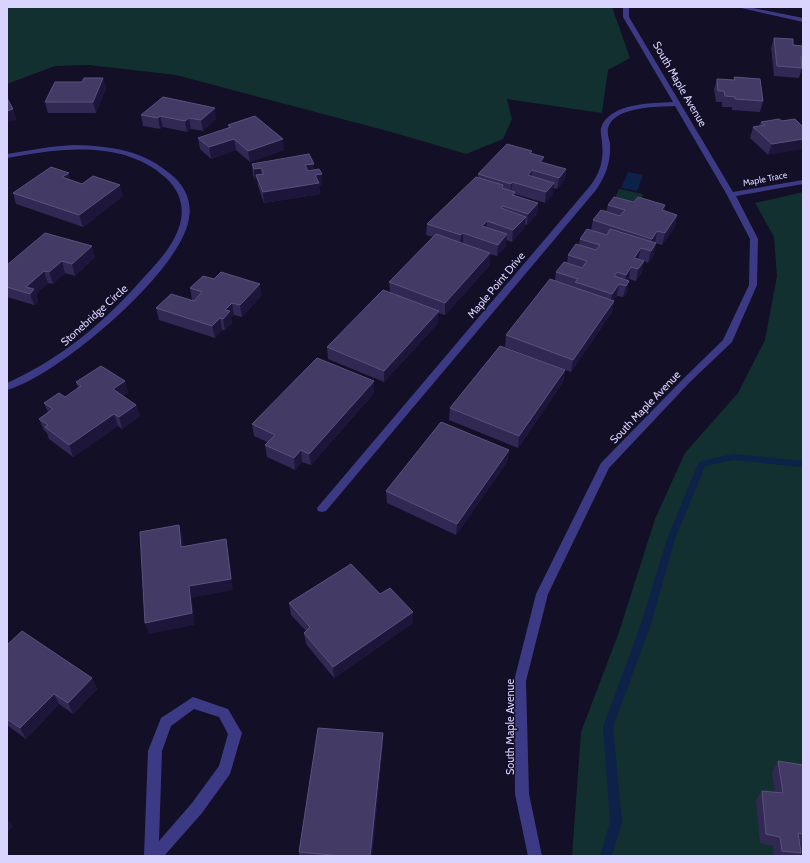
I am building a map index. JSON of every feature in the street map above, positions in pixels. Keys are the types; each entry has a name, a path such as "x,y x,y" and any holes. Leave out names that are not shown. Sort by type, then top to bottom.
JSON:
{"street":[{"name":"South Maple Avenue","path":"535,856 522,794 520,681 542,594 605,466 687,380 727,342 752,284 754,239 731,195 626,16 626,7"},
{"path":"740,7 803,20"},
{"name":"Maple Point Drive","path":"322,508 604,174 607,159 605,128 612,117 628,108 646,105 678,104"},
{"name":"Stonebridge Circle","path":"7,156 52,148 98,148 138,157 155,164 169,174 179,187 185,199 187,212 182,230 173,247 146,280 114,314 64,356 7,387"},
{"name":"Maple Trace","path":"731,195 803,182"},
{"path":"151,856 155,751 166,722 193,703 223,713 235,734 225,769 197,808 155,856"}],"green space":[{"path":"7,7 612,7 630,58 608,70 602,113 507,99 512,119 503,139 466,154 395,133 176,75 89,65 55,66 7,84"},
{"path":"619,189 643,194 640,202 615,198"},
{"path":"803,192 803,856 572,856 581,732 619,632 655,519 685,453 738,393 765,340 777,276 774,237 755,203"}],"water":[{"path":"628,172 643,175 637,191 621,188"}],"building":[{"path":"774,38 793,39 793,45 803,46 803,57 801,57 802,68 777,66"},
{"path":"734,77 760,79 763,101 735,99 735,97 725,96 724,91 718,91 717,79 735,80"},
{"path":"84,78 103,78 93,102 45,102 55,82 82,82"},
{"path":"163,97 215,108 201,120 189,118 185,121 160,116 158,118 141,115"},
{"path":"7,98 13,109 7,111"},
{"path":"255,116 283,139 248,151 234,139 209,147 198,138 231,127 228,125"},
{"path":"779,119 782,121 795,119 803,127 803,139 772,144 753,127 765,125 761,122"},
{"path":"507,144 532,151 530,153 544,157 540,162 566,169 559,178 532,170 528,175 554,183 546,192 512,182 511,184 478,174"},
{"path":"309,154 314,164 305,165 308,171 319,169 322,174 315,175 319,183 263,192 256,175 264,174 261,168 254,169 252,164"},
{"path":"51,167 69,173 62,177 82,184 93,176 120,185 79,215 13,193"},
{"path":"476,177 503,185 502,188 515,192 512,195 538,203 528,214 503,206 501,208 526,217 513,230 487,221 482,226 507,234 498,245 463,233 461,235 427,224"},
{"path":"614,197 634,202 638,197 665,205 662,210 677,215 665,233 657,231 652,239 593,220 601,210 620,216 625,210 608,205"},
{"path":"587,229 607,235 610,229 656,243 651,251 641,248 634,258 644,261 638,269 631,267 626,275 617,272 614,276 629,281 626,286 619,284 612,294 575,282 578,279 556,272 564,262 582,268 587,261 568,255 576,244 596,250 600,245 580,239"},
{"path":"45,233 92,246 72,264 62,261 49,272 44,271 26,287 34,289 30,294 7,287 7,265"},
{"path":"436,234 490,253 445,303 389,282"},
{"path":"221,272 260,284 240,305 232,303 225,310 230,311 223,319 220,318 212,326 156,308 171,294 194,301 202,292 190,288 203,276 214,279"},
{"path":"550,279 614,301 573,360 506,335"},
{"path":"383,290 439,311 384,371 327,347"},
{"path":"500,346 565,370 519,436 450,408"},
{"path":"317,358 374,381 309,454 301,450 294,458 265,445 275,435 252,424"},
{"path":"101,366 125,381 113,389 136,405 119,417 114,414 69,445 45,427 48,425 39,419 53,409 44,403 59,393 65,397 81,386 76,382"},
{"path":"441,422 509,450 457,524 386,491"},
{"path":"179,525 181,547 226,539 231,579 189,586 192,613 145,623 140,532"},
{"path":"351,564 380,594 390,588 413,612 333,667 304,633 310,627 289,603"},
{"path":"22,631 92,678 68,703 54,694 20,728 7,719 7,645"},
{"path":"318,728 383,733 370,856 343,856 299,852"},
{"path":"778,761 803,765 803,834 798,833 801,853 782,851 780,837 766,834 762,791 783,793"}],"waterway":[{"path":"606,856 616,822 608,727 646,624 671,539 702,464 733,457 803,464"}]}
